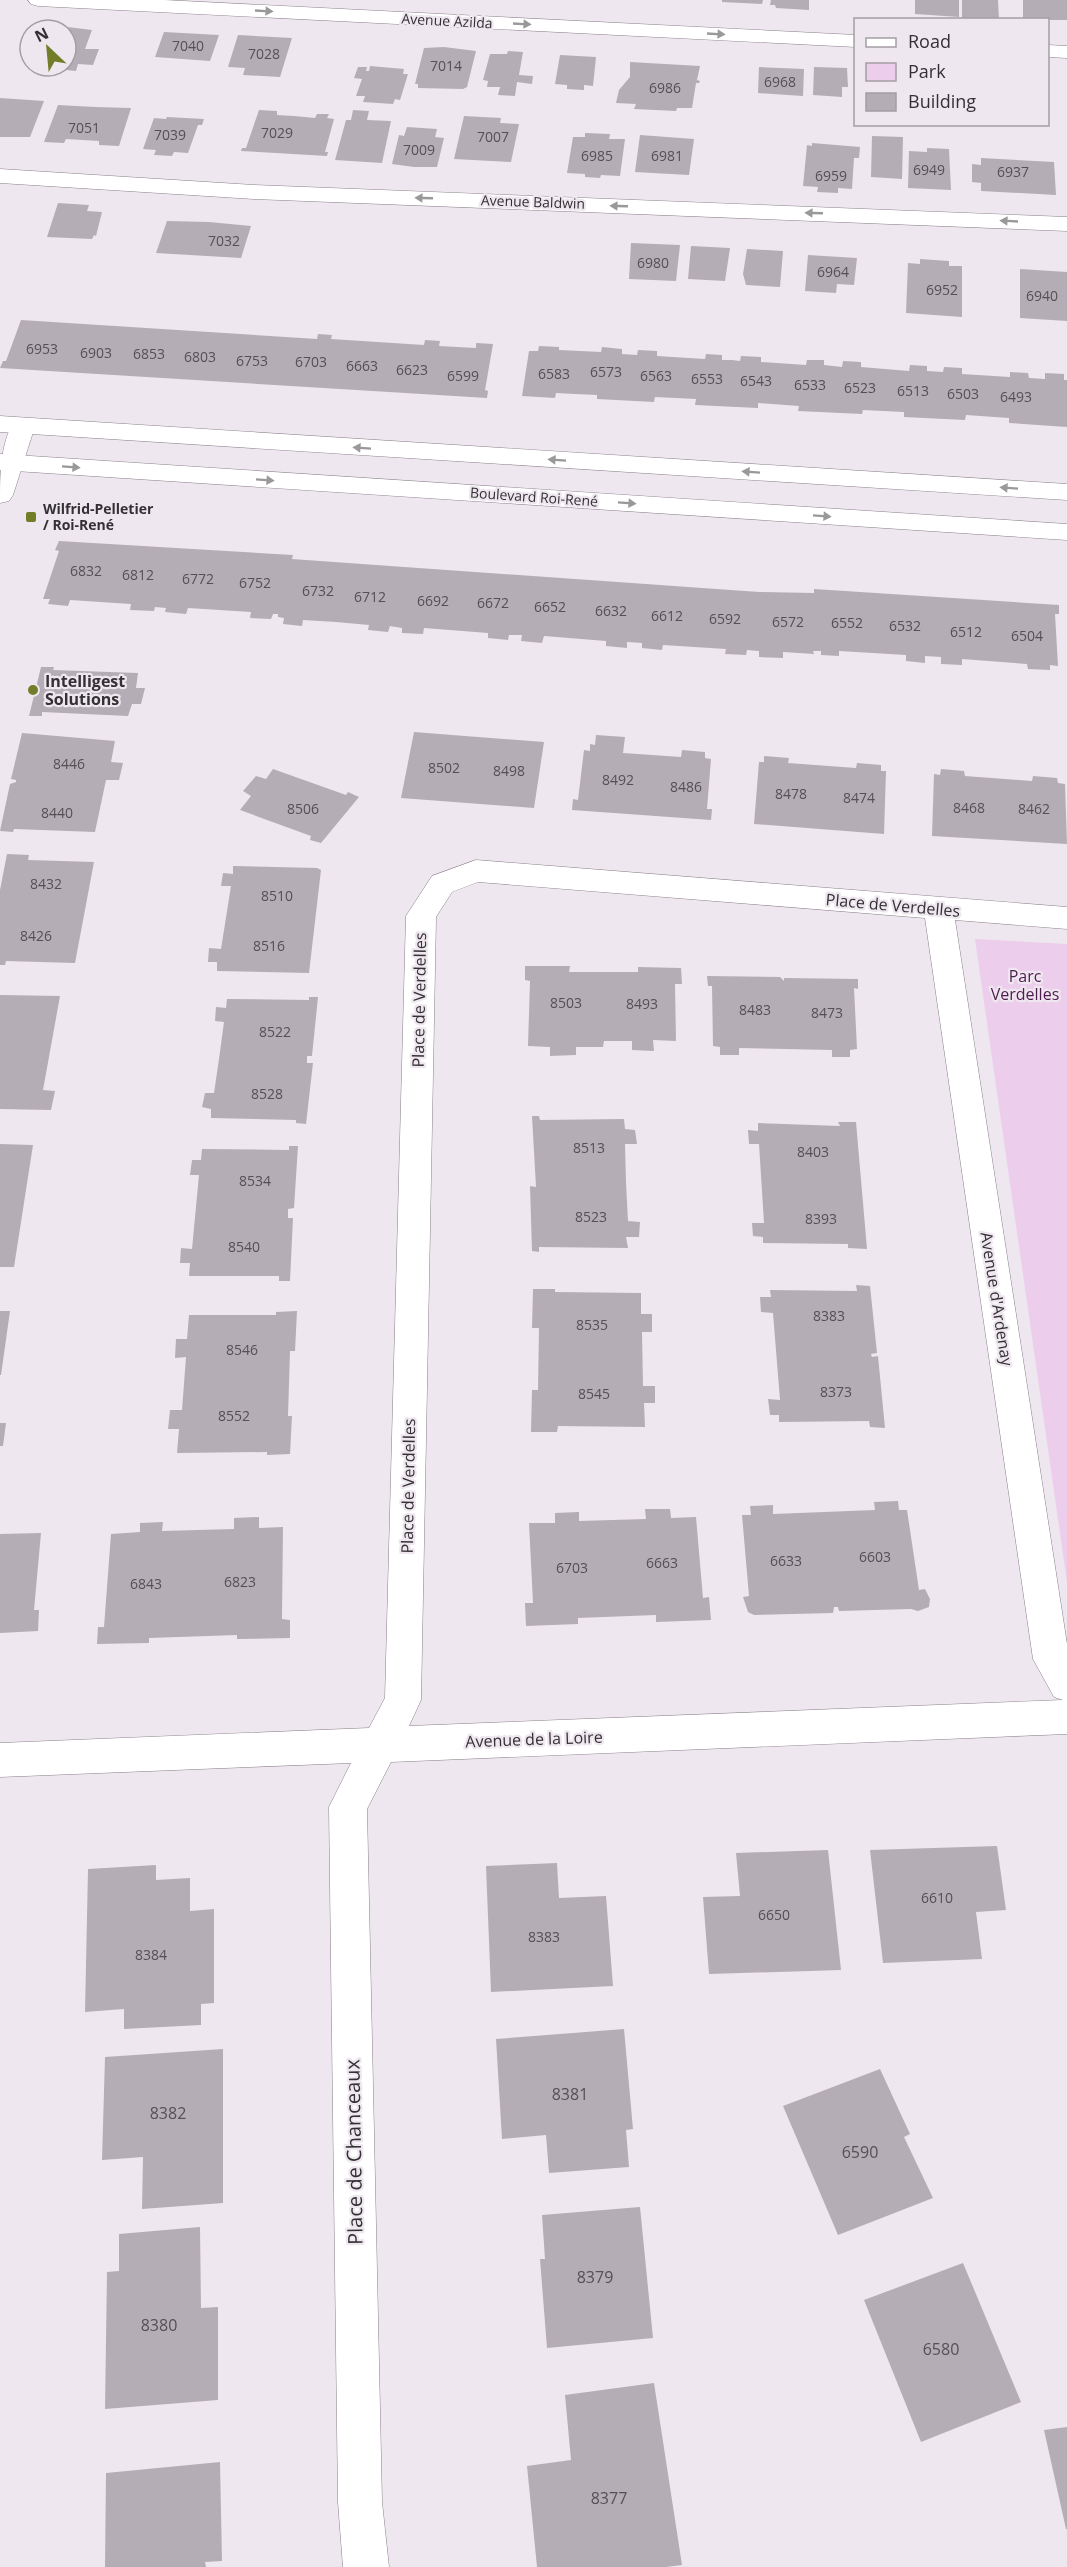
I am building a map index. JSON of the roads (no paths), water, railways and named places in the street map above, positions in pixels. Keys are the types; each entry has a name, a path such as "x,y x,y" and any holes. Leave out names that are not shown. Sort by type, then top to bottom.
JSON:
{"street":[{"name":"Avenue Azilda","path":"38,0 854,41"},
{"path":"1049,51 1067,52"},
{"name":"Avenue Baldwin","path":"0,176 254,192 1067,224"},
{"path":"0,495 11,425 1067,492"},
{"name":"Boulevard Roi-René","path":"6,463 1067,532"},
{"name":"Place de Verdelles","path":"381,1745 403,1700 422,916 442,884 476,871 1067,918"},
{"name":"Avenue d'Ardenay","path":"939,909 1051,1659 1067,1685"},
{"name":"Avenue de la Loire","path":"0,1760 1067,1717"},
{"name":"Place de Chanceaux","path":"366,2567 360,2490 348,1807 381,1745"}],"place":[{"name":"Wilfrid-Pelletier / Roi-René","path":"31,517"},
{"name":"Intelligest Solutions","path":"33,690"}],"park label":[{"name":"Parc Verdelles","path":"1025,985"}]}
